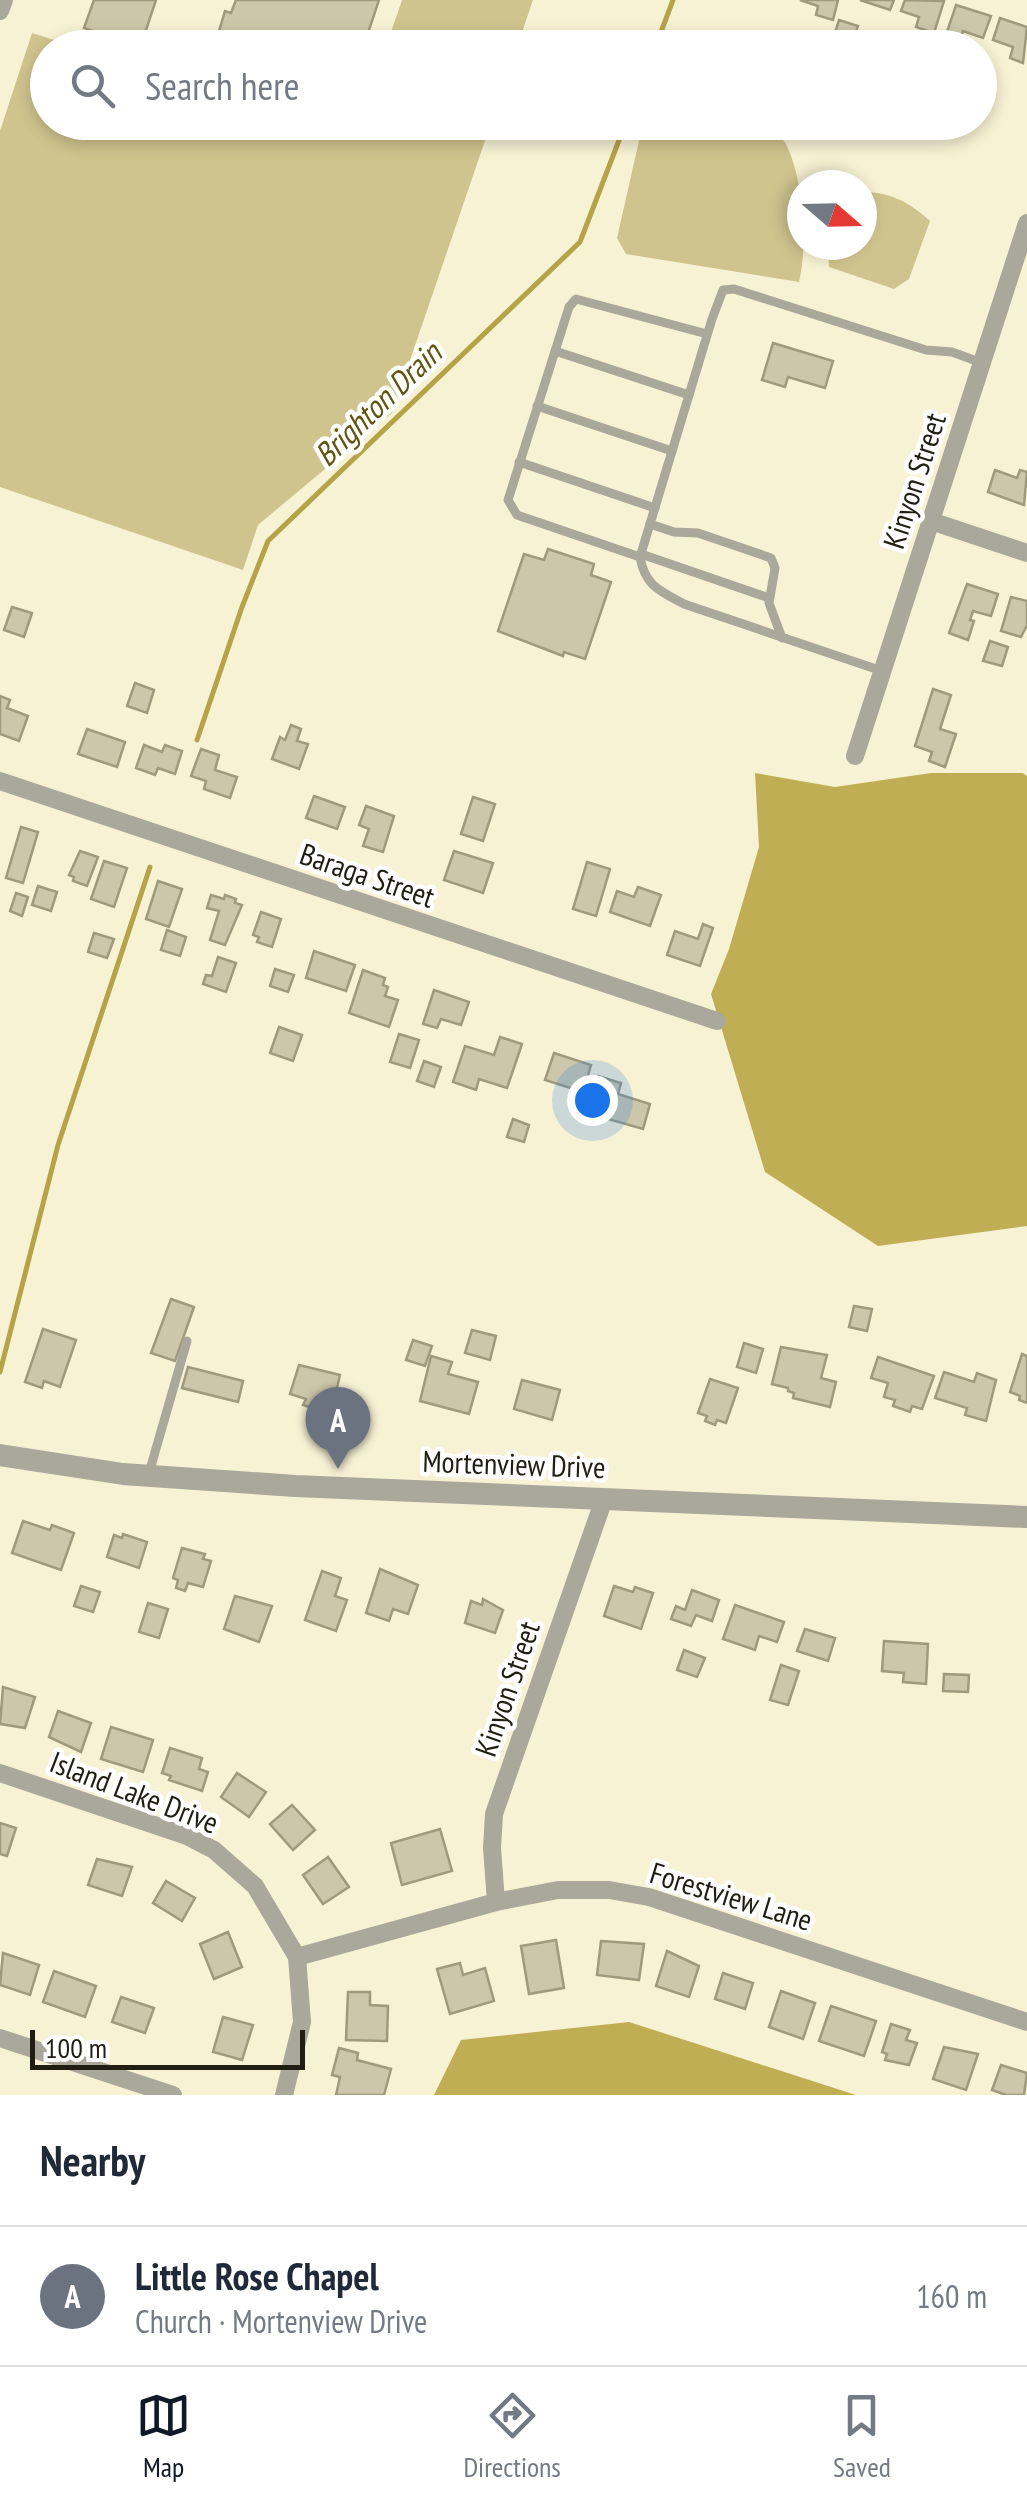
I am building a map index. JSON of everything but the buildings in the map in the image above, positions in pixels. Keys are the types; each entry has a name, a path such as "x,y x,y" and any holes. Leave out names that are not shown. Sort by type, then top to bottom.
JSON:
{"street":[{"path":"0,11 4,0"},
{"name":"Kinyon Street","path":"854,756 982,363 1021,265 1027,223"},
{"path":"931,521 1027,553"},
{"name":"Baraga Street","path":"0,781 717,1022"},
{"name":"Mortenview Drive","path":"0,1455 66,1468 295,1486 1027,1517"},
{"name":"Kinyon Street","path":"496,1902 494,1814 604,1499"},
{"name":"Island Lake Drive","path":"0,1774 172,1830 214,1850 255,1886 297,1957 302,2022 284,2095"},
{"name":"Forestview Lane","path":"297,1957 496,1902 558,1890 609,1890 649,1897 1027,2022"},
{"path":"0,2038 173,2095"}],"lane":[{"path":"882,672 684,604 657,590 643,574 640,555 707,334 724,290 734,289 926,350 952,352 982,363"},
{"path":"707,334 576,299 569,307 508,500 517,515 770,598"},
{"path":"555,351 689,395"},
{"path":"537,406 672,451"},
{"path":"520,462 654,508"},
{"path":"650,524 674,532 698,533 772,558 775,568 770,598 782,638"},
{"path":"148,1475 187,1341"}],"shaded area":[{"path":"402,0 533,0 523,30 392,30"},
{"path":"30,39 30,140 485,140 392,413 258,525 243,570 0,487 0,131"},
{"path":"639,140 783,140 786,144 795,170 787,170 787,260 802,260 799,282 626,254 617,238"},
{"path":"877,194 899,199 930,221 909,279 894,289 829,267 829,260 877,260"},
{"path":"755,773 835,787 931,773 1027,776 1027,1226 878,1246 765,1172 711,994 729,949 759,847"},
{"path":"629,2022 856,2095 434,2095 461,2040"}],"waterway":[{"name":"Brighton Drain","path":"662,30 673,0"},
{"name":"Brighton Drain","path":"197,740 268,541 580,242 619,140"},
{"name":"Brighton Drain","path":"0,1372 58,1145 150,867"}],"place":[{"name":"Little Rose Chapel","path":"338,1469"}]}
